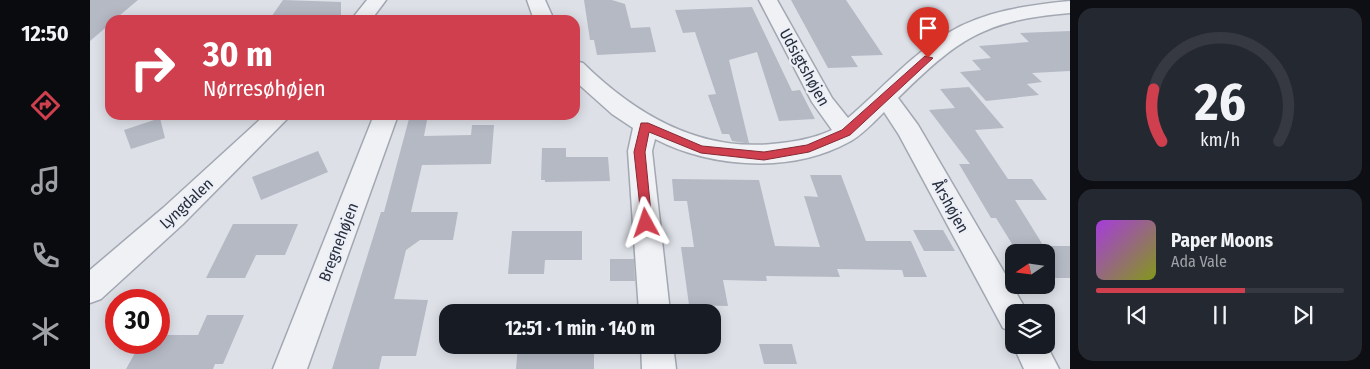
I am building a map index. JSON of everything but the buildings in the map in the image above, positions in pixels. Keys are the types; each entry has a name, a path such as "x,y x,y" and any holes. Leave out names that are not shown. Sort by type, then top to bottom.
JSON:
{"street":[{"path":"365,15 377,0"},
{"path":"536,0 542,15"},
{"name":"Udsigtshøjen","path":"768,0 822,102 846,132"},
{"path":"580,73 591,85 645,126 701,150 764,156 809,148 846,132 942,46 994,11 1070,7"},
{"name":"Årshøjen","path":"885,97 909,131 1006,304"},
{"name":"Lyngdalen","path":"90,289 173,216 274,120"},
{"name":"Bregnehøjen","path":"290,369 384,120"},
{"path":"645,126 640,152 653,304"},
{"path":"658,354 659,369"},
{"path":"1034,354 1042,369"}],"route":[{"path":"646,223 640,152 645,126 701,150 764,156 809,148 846,132 928,58"}]}
